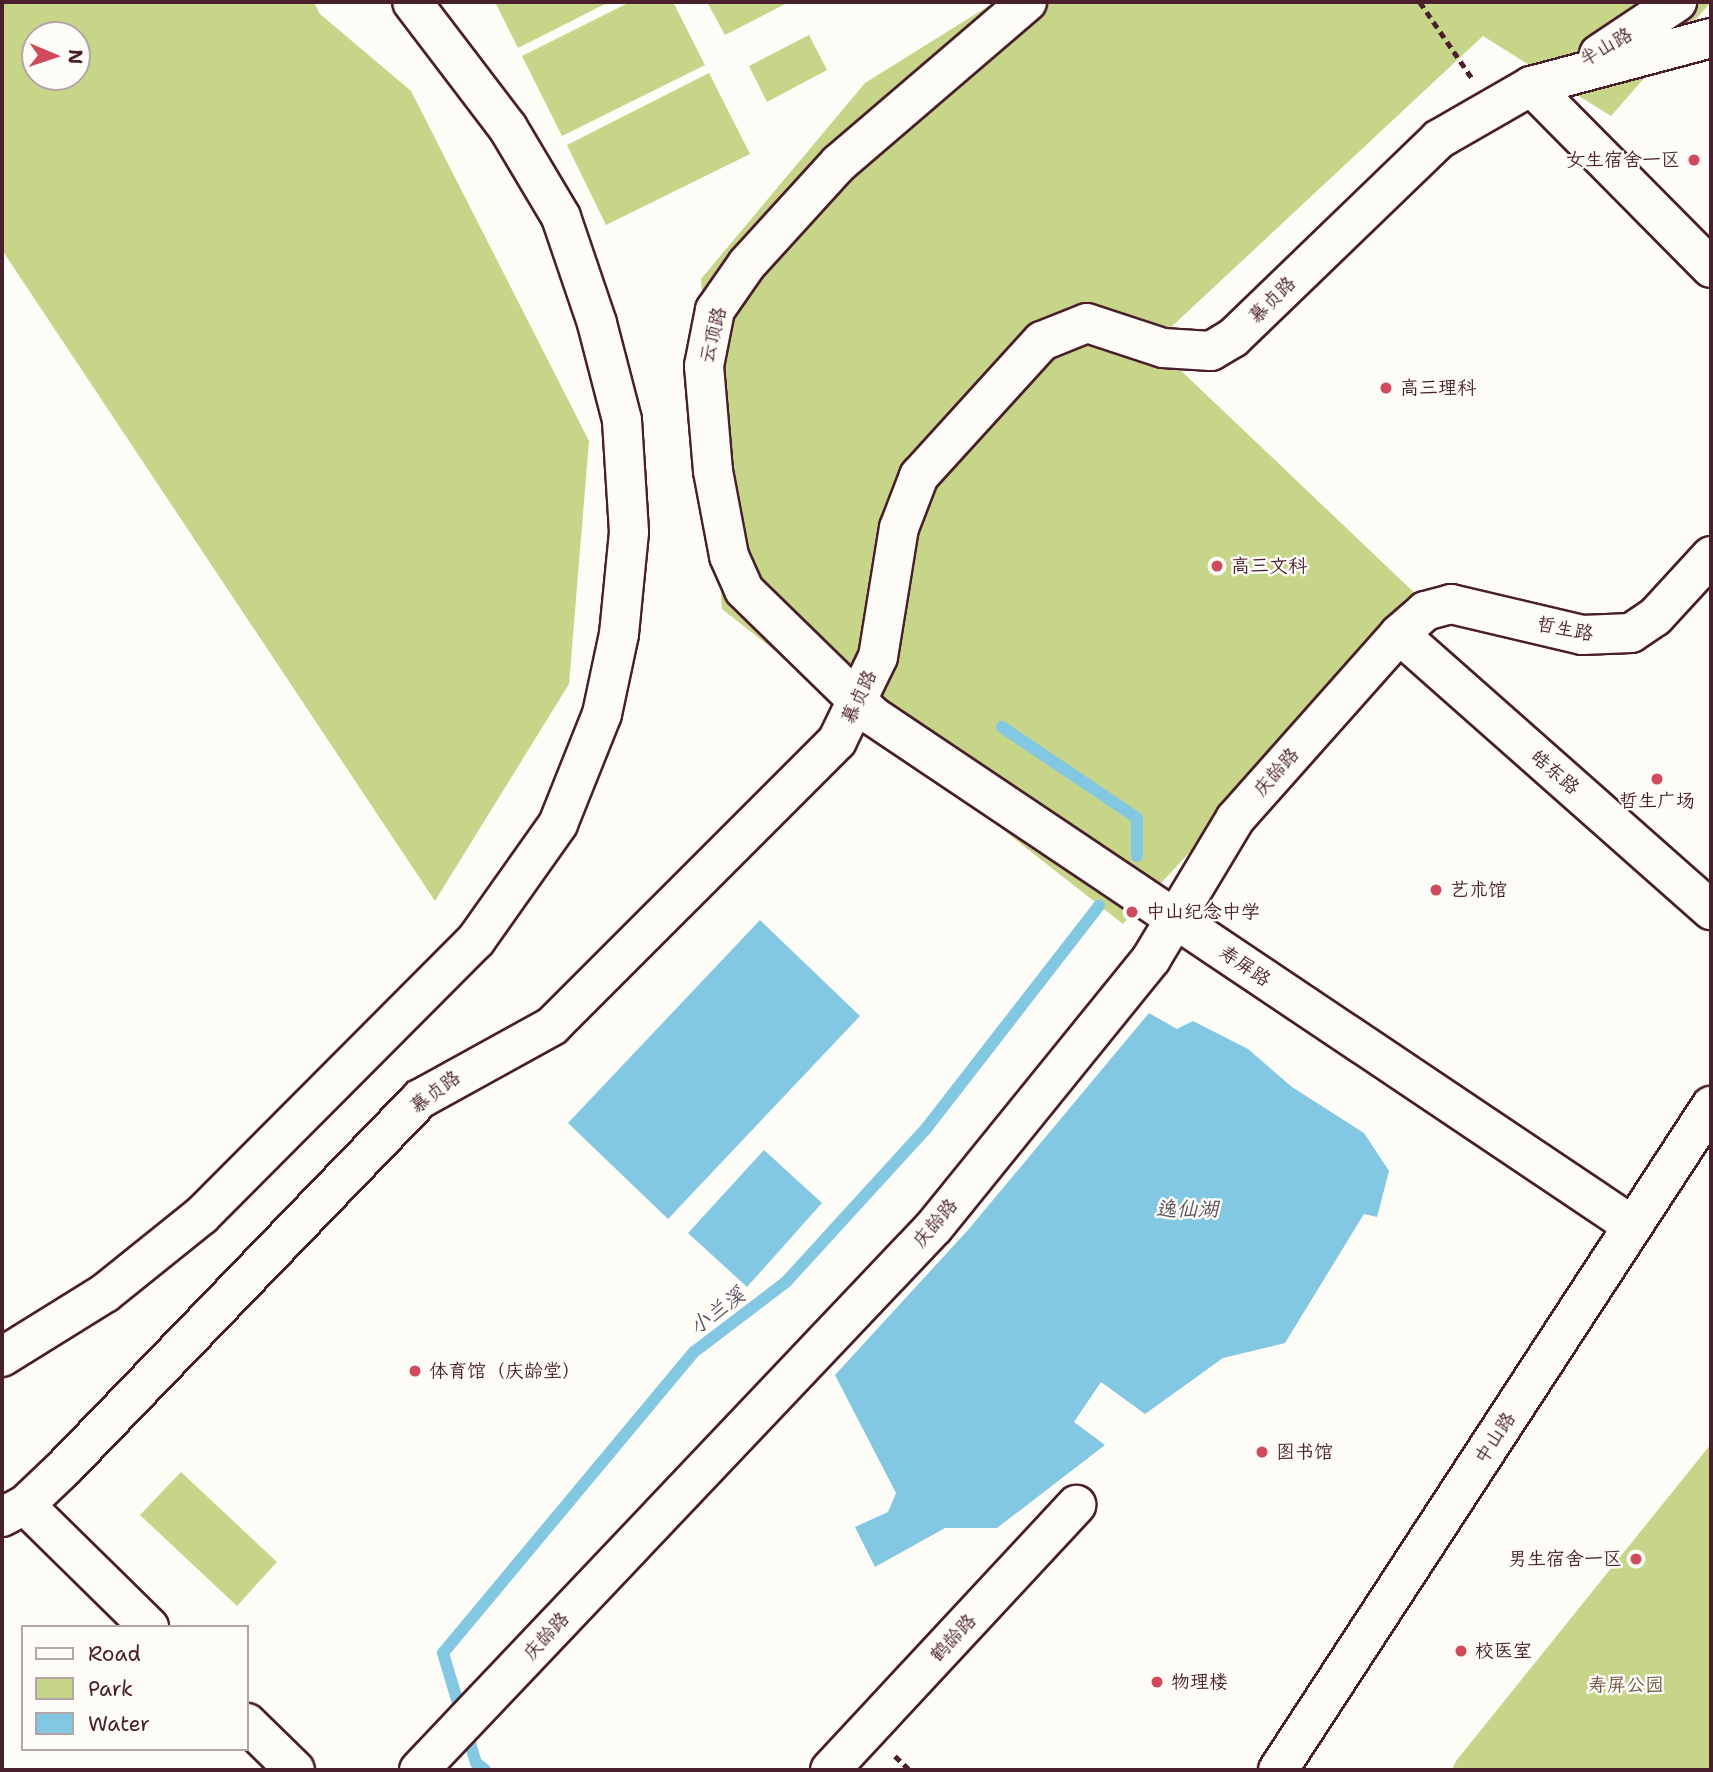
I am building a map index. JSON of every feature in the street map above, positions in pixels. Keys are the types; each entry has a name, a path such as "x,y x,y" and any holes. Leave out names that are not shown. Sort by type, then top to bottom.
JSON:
{"street":[{"path":"2,1357 104,1293 202,1215 476,940 558,824 602,714 629,532 622,420 603,348 561,217 508,128 412,2"},
{"name":"云顶路","path":"859,703 744,590 729,556 704,366 712,323 728,287 839,163 1027,2"},
{"name":"半山路","path":"1531,86 1599,54 1677,2"},
{"name":"慕贞路","path":"13,1511 420,1099 552,1026 837,741 859,703 887,617 899,527 919,476 1042,341 1087,323 1163,348 1210,351 1233,338 1410,163 1492,107 1531,86 1711,37"},
{"path":"1531,86 1711,268"},
{"name":"哲生路","path":"1399,634 1425,611 1451,604 1582,635 1631,632 1655,617 1711,556"},
{"name":"皓东路","path":"1399,634 1711,910"},
{"name":"庆龄路","path":"419,1770 934,1227 1111,1012 1176,920 1235,819 1399,634"},
{"name":"寿屏路","path":"859,703 1176,920 1633,1226"},
{"name":"中山路","path":"1278,1770 1711,1106"},
{"name":"鹤龄路","path":"830,1770 1076,1505"},
{"path":"13,1511 147,1625"},
{"path":"248,1724 295,1770"}],"path":[{"path":"1420,2 1492,107"}],"green space":[{"path":"2,2 314,2 320,14 411,91 589,441 569,684 435,901 2,250"},
{"path":"495,2 609,2 518,48"},
{"path":"630,2 673,2 705,65 562,136 522,56"},
{"path":"707,2 789,2 725,35"},
{"path":"995,2 1711,2 1611,116 1483,36 1153,344 1423,601 1123,924 722,609 701,279 865,83"},
{"path":"809,35 827,70 767,102 749,66"},
{"path":"709,73 750,154 606,225 567,145"},
{"name":"寿屏公园","path":"1711,1444 1711,1770 1452,1770 1456,1761"},
{"path":"181,1472 277,1562 237,1606 140,1515"}],"water":[{"path":"760,920 860,1016 668,1219 568,1123"},
{"name":"逸仙湖","path":"1149,1013 1177,1029 1193,1021 1248,1049 1292,1087 1364,1133 1389,1171 1377,1217 1364,1214 1285,1343 1223,1358 1145,1414 1101,1382 1074,1422 1105,1445 997,1528 945,1528 875,1567 855,1527 888,1512 896,1493 835,1375 968,1230"},
{"path":"764,1150 822,1203 747,1287 688,1233"}],"waterway":[{"path":"1002,727 1137,818 1137,856"},
{"name":"小兰溪","path":"485,1770 476,1763 443,1653 694,1352 786,1282 925,1130 1099,906"}],"place":[{"name":"女生宿舍一区","path":"1694,160"},
{"name":"高三理科","path":"1386,388"},
{"name":"高三文科","path":"1217,566"},
{"name":"哲生广场","path":"1657,779"},
{"name":"艺术馆","path":"1436,890"},
{"name":"中山纪念中学","path":"1132,912"},
{"name":"体育馆（庆龄堂）","path":"415,1371"},
{"name":"图书馆","path":"1262,1452"},
{"name":"男生宿舍一区","path":"1636,1559"},
{"name":"校医室","path":"1461,1651"},
{"name":"物理楼","path":"1157,1682"}]}
